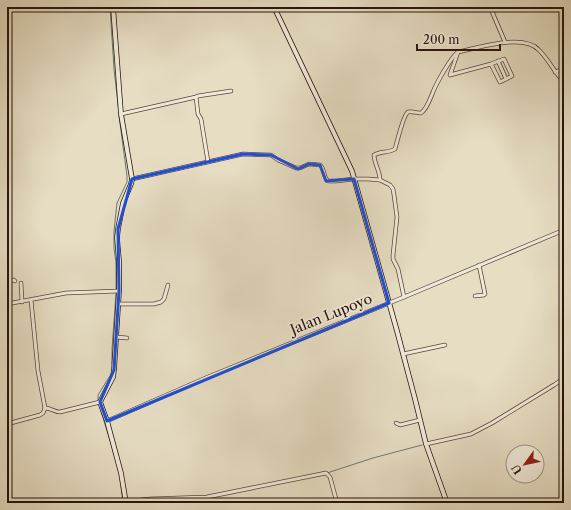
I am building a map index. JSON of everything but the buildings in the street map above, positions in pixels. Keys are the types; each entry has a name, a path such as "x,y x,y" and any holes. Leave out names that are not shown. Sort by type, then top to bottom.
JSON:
{"street":[{"path":"113,7 121,114 132,179 123,203 117,238 119,261 117,291 120,304 114,373 100,402 121,473 126,502 150,499 207,497 326,473 330,476 338,503"},
{"path":"274,7 347,160 354,179 389,301 426,444 447,503"},
{"path":"490,7 505,42"},
{"path":"380,180 380,173 374,160 374,154 394,150 406,114 409,112 421,113 425,110 438,83 453,57 458,52 505,42 518,42 531,45 542,53 564,82"},
{"path":"458,52 450,75 491,64 504,58 512,76 500,82 491,64"},
{"path":"498,61 506,79"},
{"path":"555,72 564,69"},
{"path":"121,114 198,96 231,91"},
{"path":"196,97 208,162"},
{"path":"132,179 243,154 271,155 278,160 296,168 309,164 320,165 322,166 328,181 354,179 380,180 390,185 394,196 397,217 392,255 398,269 404,296"},
{"name":"Jalan Lupoyo","path":"106,419 564,230"},
{"path":"474,296 485,294 479,265"},
{"path":"7,281 15,281"},
{"path":"21,282 22,302"},
{"path":"120,304 154,304 161,302 164,299 168,285"},
{"path":"7,304 66,293 117,291"},
{"path":"7,424 40,415 43,413 45,408 38,371 31,300"},
{"path":"118,337 127,338"},
{"path":"403,354 444,345"},
{"path":"426,444 465,436 478,431 554,385 564,376"},
{"path":"45,408 50,408 60,412 100,402"},
{"path":"396,423 400,425 420,420"}],"highlighted area":[{"path":"243,154 271,155 298,169 309,164 320,165 326,181 354,179 389,303 107,421 100,402 114,370 119,291 118,229 132,179"}],"waterway":[{"path":"110,7 114,69 119,113"},
{"path":"116,290 114,231 117,203 127,182 119,116"},
{"path":"112,364 116,293"},
{"path":"98,400 98,395 111,374"},
{"path":"99,405 113,450"},
{"path":"327,473 373,458 422,445"},
{"path":"121,486 123,503"}]}
